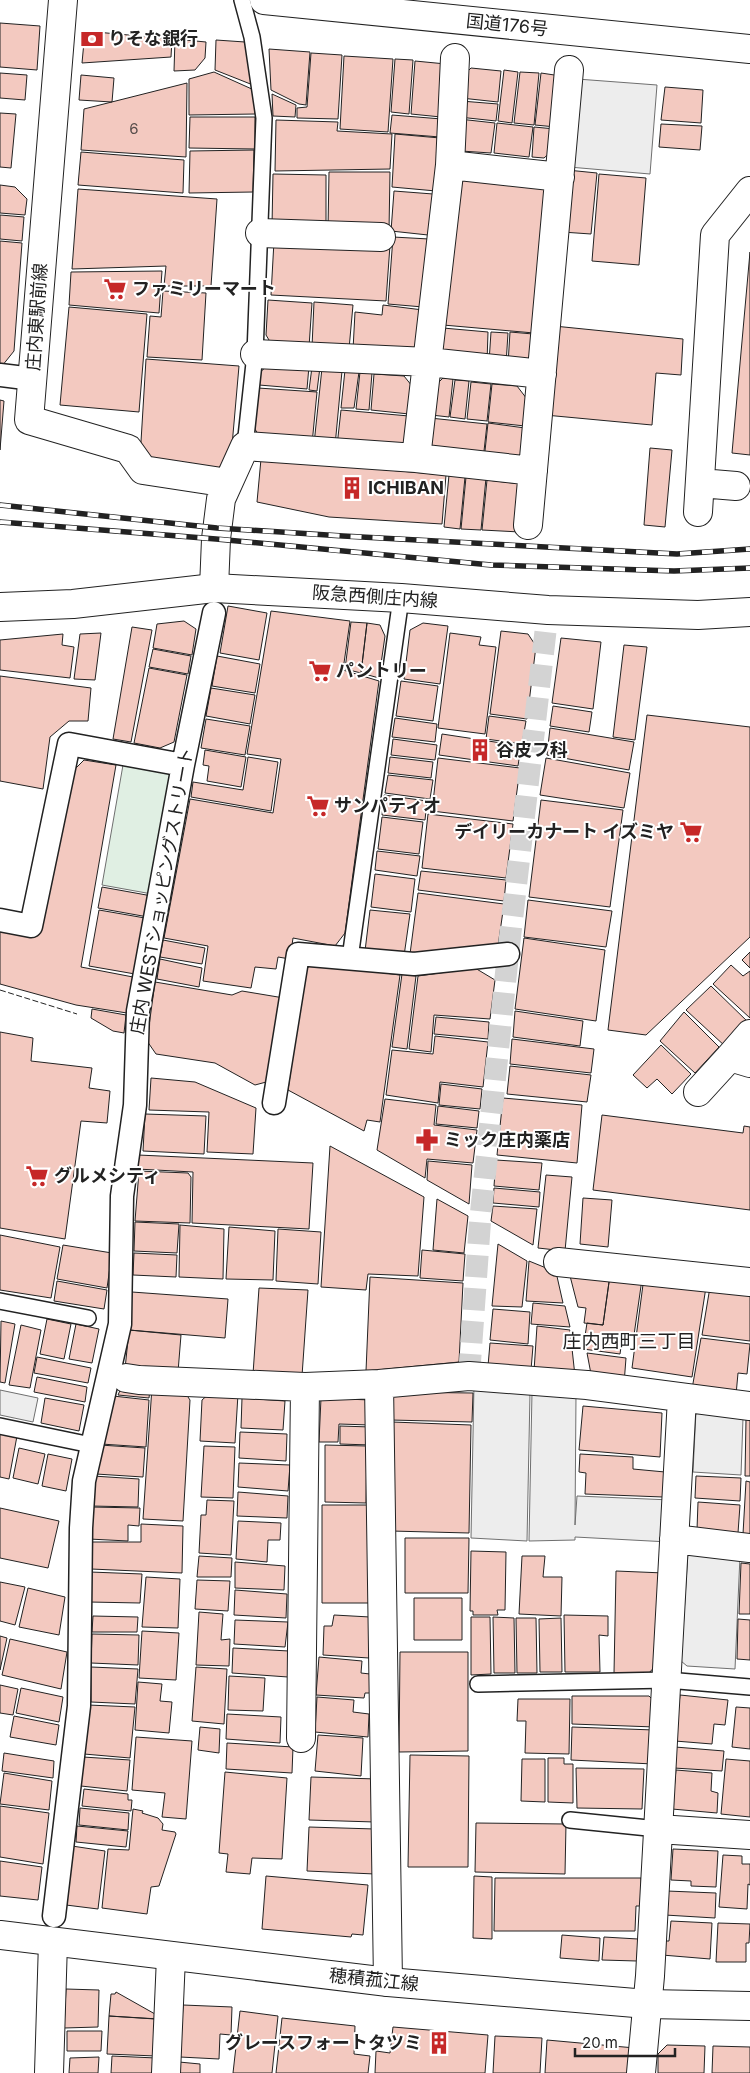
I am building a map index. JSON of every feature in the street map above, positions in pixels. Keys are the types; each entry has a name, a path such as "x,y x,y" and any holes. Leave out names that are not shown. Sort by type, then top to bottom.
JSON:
{"main road":[{"name":"庄内東駅前線","path":"63,0 29,420 128,449 143,470 228,483"},
{"name":"国道176号","path":"264,0 750,49"},
{"path":"416,458 450,165 455,58"},
{"path":"528,525 569,70"},
{"path":"450,165 560,177"},
{"path":"698,512 715,235 750,191"},
{"path":"260,233 381,237"},
{"path":"255,354 428,362 542,374"},
{"path":"214,601 218,516 221,499 245,446 416,458 533,471"},
{"path":"700,483 736,486"},
{"name":"阪急西側庄内線","path":"0,606 401,598 548,610 698,615 750,612"},
{"path":"698,1092 740,1060 750,1034"},
{"path":"558,1262 750,1282"},
{"path":"118,1376 139,1380 305,1387 379,1384 469,1376 587,1385 750,1406"},
{"path":"379,1384 388,1982"},
{"path":"301,1738 305,1387"},
{"path":"641,2073 648,2004 668,1680 682,1398"},
{"path":"674,1538 750,1548"},
{"path":"658,1829 750,1835"},
{"path":"49,2073 54,1929"},
{"name":"穂積菰江線","path":"0,1935 54,1929 171,1957 388,1982 648,2004 750,2006"},
{"path":"166,2073 171,1957"}],"street":[{"path":"0,375 33,379"},
{"name":"庄内 WESTショッピングストリート","path":"54,1929 79,1706 81,1528 84,1481 91,1445 118,1376 122,1196 134,1105 138,1011 214,601"},
{"path":"0,920 31,926 69,744 183,764"},
{"path":"274,1103 298,954 414,964 508,954"}],"lane":[{"path":"242,0 252,37 264,118 255,354 245,446"},
{"path":"350,958 401,598"},
{"path":"0,1301 88,1318"},
{"path":"0,1426 91,1445"},
{"path":"478,1684 668,1680 750,1687"},
{"path":"570,1820 658,1829"}],"green space":[{"path":"123,765 173,774 152,894 102,885"}],"shaded area":[{"path":"577,79 657,85 650,174 569,167"},
{"path":"474,1384 530,1393 527,1541 471,1538"},
{"path":"0,1390 38,1398 33,1422 0,1415"},
{"path":"532,1392 576,1395 575,1525 577,1496 671,1500 669,1542 575,1537 575,1540 529,1541"},
{"path":"696,1411 743,1418 741,1475 693,1472"},
{"path":"688,1552 740,1556 735,1669 687,1666 681,1661"}],"building":[{"path":"0,23 40,26 37,70 0,67"},
{"path":"85,31 172,39 171,57 82,63"},
{"path":"175,39 206,42 205,58 195,70 174,71"},
{"path":"216,40 245,42 253,85 215,70"},
{"path":"269,49 310,52 306,105 299,104 271,90"},
{"path":"311,53 342,55 338,119 297,118 297,108 307,107"},
{"path":"344,56 393,59 388,132 340,129"},
{"path":"395,59 413,60 409,114 391,112"},
{"path":"415,61 446,64 441,117 411,114"},
{"path":"471,68 501,71 498,102 461,98 462,77"},
{"path":"504,70 518,72 512,123 498,121"},
{"path":"214,72 254,90 255,114 189,115 189,79"},
{"path":"520,72 539,73 534,125 514,123"},
{"path":"0,73 27,75 25,100 0,98"},
{"path":"541,73 561,76 556,127 535,125"},
{"path":"81,75 114,78 112,102 79,100"},
{"path":"187,83 186,157 81,150 84,109"},
{"path":"665,87 703,90 701,123 661,120"},
{"path":"272,94 296,105 295,117 273,116"},
{"path":"461,101 498,104 496,121 459,117"},
{"path":"0,113 16,114 11,168 0,167"},
{"path":"392,115 442,119 440,137 390,133"},
{"path":"190,117 255,117 255,149 189,148"},
{"path":"459,119 495,123 491,153 461,151"},
{"path":"276,120 338,122 337,131 392,134 390,169 275,171"},
{"path":"497,123 533,127 529,157 494,153"},
{"path":"661,124 702,126 700,150 659,147"},
{"path":"534,127 555,129 553,150 544,158 532,157"},
{"path":"395,134 440,138 436,191 392,187"},
{"path":"254,150 253,192 189,193 190,151"},
{"path":"81,152 184,160 183,193 78,185"},
{"path":"567,170 597,173 591,234 562,232"},
{"path":"329,172 390,172 389,230 328,229"},
{"path":"273,174 326,175 326,226 272,226"},
{"path":"599,174 646,178 639,265 592,261"},
{"path":"456,179 545,188 534,333 443,325"},
{"path":"0,185 15,187 27,199 25,215 0,213"},
{"path":"78,189 217,199 211,286 164,286 166,266 72,269"},
{"path":"394,191 433,194 428,235 391,231"},
{"path":"0,215 24,217 22,241 0,239"},
{"path":"393,237 429,239 423,307 388,304"},
{"path":"0,241 22,243 14,351 2,366 0,366"},
{"path":"274,241 390,245 386,301 271,295"},
{"path":"750,252 750,455 732,453"},
{"name":"ファミリーマート","path":"162,271 159,313 69,305 71,272"},
{"path":"163,291 206,293 202,360 147,357 150,316 161,317"},
{"path":"268,300 312,303 309,347 272,345 266,335"},
{"path":"314,302 353,305 349,349 312,347"},
{"path":"383,305 423,310 420,342 409,355 353,350 355,312 382,315"},
{"path":"69,307 147,314 139,412 60,405"},
{"path":"554,326 683,339 681,375 656,373 652,425 545,415"},
{"path":"443,328 488,332 487,362 441,351"},
{"path":"491,332 508,333 506,364 489,362"},
{"path":"510,332 533,334 531,357 521,365 508,364"},
{"path":"146,359 239,366 231,457 220,468 140,458"},
{"path":"270,364 309,366 307,389 259,385 260,372"},
{"path":"312,367 320,367 317,391 309,390"},
{"path":"322,368 342,371 335,446 314,444"},
{"path":"345,370 359,372 354,408 341,408"},
{"path":"360,372 372,373 369,410 356,409"},
{"path":"374,374 404,376 412,386 409,414 371,410"},
{"path":"443,378 453,379 449,417 431,415 433,388"},
{"path":"455,380 469,381 465,419 450,417"},
{"path":"471,382 491,384 487,421 467,419"},
{"path":"492,384 517,386 527,399 525,426 488,422"},
{"path":"258,388 317,392 312,444 262,439 254,428"},
{"path":"0,400 4,401 0,450"},
{"path":"341,410 409,416 408,442 398,451 337,446"},
{"path":"430,418 487,424 483,460 427,450"},
{"path":"488,423 525,428 522,459 484,460"},
{"path":"650,448 672,450 665,527 644,525"},
{"name":"ICHIBAN","path":"261,459 446,475 442,524 329,517 257,502"},
{"path":"449,475 465,477 460,529 444,527"},
{"path":"466,477 486,478 481,530 461,529"},
{"path":"487,480 521,484 520,532 482,530"},
{"path":"228,606 267,613 259,660 220,653"},
{"name":"サンパティオ","path":"271,611 350,621 343,670 379,681 345,933 335,946 293,938 290,959 278,957 276,969 255,967 251,988 203,981 208,946 164,938 190,799 273,813 281,759 247,754"},
{"path":"184,621 196,629 192,655 153,648 157,624"},
{"path":"351,622 367,623 361,673 345,669"},
{"path":"367,623 380,625 385,636 379,678 361,673"},
{"path":"423,623 448,626 440,684 404,679 410,630"},
{"path":"132,627 152,630 131,742 113,739"},
{"path":"501,631 528,634 536,646 527,719 490,714"},
{"path":"101,633 95,680 74,679 80,634"},
{"path":"450,633 481,637 479,645 496,647 485,734 438,728"},
{"path":"63,634 62,645 74,647 70,678 0,670 0,640"},
{"path":"561,638 601,642 593,709 552,703"},
{"path":"624,645 647,647 635,740 613,737"},
{"path":"153,649 191,656 188,674 149,667"},
{"path":"217,656 260,664 255,693 212,686"},
{"path":"149,668 187,675 174,742 160,748 134,743"},
{"path":"0,676 91,688 88,721 69,721 50,737 43,789 0,781"},
{"path":"401,681 438,686 433,721 396,716"},
{"path":"211,688 255,695 250,724 206,716"},
{"path":"553,706 592,712 589,732 550,726"},
{"name":"デイリーカナート イズミヤ","path":"647,715 750,727 750,937 646,1035 608,1030"},
{"path":"489,716 526,721 522,744 486,739"},
{"path":"395,718 437,724 435,742 392,737"},
{"path":"206,719 250,726 245,755 201,748"},
{"path":"550,728 634,742 629,770 547,755"},
{"name":"谷皮フ科","path":"442,734 521,746 518,766 439,755"},
{"path":"393,739 437,745 435,760 391,755"},
{"path":"205,750 246,757 241,787 207,781 209,766 203,765"},
{"path":"248,757 278,762 271,811 191,797 193,782 243,790"},
{"path":"390,757 433,762 431,778 388,773"},
{"path":"438,758 520,768 513,821 432,811"},
{"path":"546,758 630,773 624,808 540,795"},
{"path":"84,760 116,765 81,967 133,977 127,1013 76,1005 0,984 0,927 37,935 68,776"},
{"path":"388,775 433,780 430,799 385,793"},
{"path":"384,795 427,801 425,820 382,815"},
{"path":"541,800 623,810 610,907 529,897"},
{"path":"428,814 513,824 506,878 422,868"},
{"path":"382,817 423,822 419,854 378,849"},
{"path":"377,851 420,856 417,876 375,870"},
{"path":"421,871 506,880 504,901 418,890"},
{"path":"375,874 415,879 411,912 371,907"},
{"path":"102,887 152,896 148,917 98,908"},
{"path":"418,893 504,904 498,946 410,954"},
{"path":"528,900 612,911 606,947 524,937"},
{"path":"99,910 145,918 135,974 89,966"},
{"path":"370,910 410,914 404,956 365,951"},
{"path":"524,938 605,950 596,1021 515,1009"},
{"path":"163,940 205,948 202,964 160,957"},
{"path":"750,952 750,968 742,960"},
{"path":"160,959 202,968 199,987 157,979"},
{"path":"312,963 400,975 380,1122 367,1120 364,1131 288,1090 305,971"},
{"path":"731,965 743,976 750,971 750,1018 713,984"},
{"path":"475,968 495,980 490,1019 434,1015 431,1052 409,1049 418,976"},
{"path":"402,974 416,976 407,1049 392,1047"},
{"path":"155,982 232,995 242,991 284,998 270,1081 255,1085 215,1063 156,1054 147,1041"},
{"path":"711,986 749,1023 726,1047 686,1010"},
{"path":"92,1009 126,1015 124,1033 113,1031 91,1018"},
{"path":"515,1011 583,1021 580,1046 513,1037"},
{"path":"684,1012 719,1047 695,1073 660,1041"},
{"path":"436,1017 489,1022 488,1039 434,1034"},
{"name":"グルメシティ","path":"0,1032 33,1038 31,1061 92,1068 89,1088 110,1091 107,1123 81,1121 65,1239 0,1228"},
{"path":"435,1036 488,1042 483,1087 440,1082 438,1103 386,1095 392,1050 433,1054"},
{"path":"512,1039 594,1049 591,1073 510,1064"},
{"path":"661,1045 691,1074 672,1094 657,1079 647,1088 633,1075"},
{"path":"510,1066 591,1075 587,1102 507,1094"},
{"path":"151,1078 195,1082 256,1108 253,1154 207,1152 209,1112 149,1110"},
{"path":"441,1084 482,1089 480,1109 439,1105"},
{"path":"503,1098 582,1105 577,1163 497,1155"},
{"name":"ミック庄内薬店","path":"385,1099 436,1105 434,1125 477,1130 473,1163 427,1159 425,1178 377,1150"},
{"path":"438,1106 479,1111 477,1128 436,1124"},
{"path":"145,1114 206,1116 204,1154 143,1151"},
{"path":"602,1115 743,1133 744,1126 750,1127 750,1210 593,1190"},
{"path":"330,1146 424,1197 418,1276 368,1274 366,1290 321,1287"},
{"path":"138,1155 313,1163 309,1229 192,1223 193,1172 137,1169"},
{"path":"496,1160 542,1163 539,1190 494,1186"},
{"path":"428,1161 472,1165 469,1204 427,1180"},
{"path":"139,1171 188,1173 191,1177 190,1223 135,1221"},
{"path":"546,1175 572,1177 565,1251 538,1248"},
{"path":"494,1188 540,1192 539,1207 493,1203"},
{"path":"583,1198 612,1200 608,1247 580,1244"},
{"path":"437,1199 468,1216 464,1253 433,1250"},
{"path":"493,1206 537,1209 533,1245 491,1221"},
{"path":"135,1222 179,1224 177,1253 134,1251"},
{"path":"180,1225 224,1229 223,1279 179,1277"},
{"path":"229,1227 275,1231 273,1280 226,1279"},
{"path":"278,1229 321,1232 318,1284 276,1281"},
{"path":"0,1235 60,1247 51,1298 0,1290"},
{"path":"498,1244 527,1261 522,1307 492,1306"},
{"path":"63,1245 112,1253 107,1288 57,1279"},
{"path":"422,1250 465,1254 463,1281 420,1278"},
{"path":"134,1253 177,1255 176,1277 133,1275"},
{"path":"529,1261 556,1272 563,1303 526,1301"},
{"path":"569,1272 610,1275 603,1325 584,1323 586,1308 578,1307"},
{"path":"610,1275 642,1279 634,1335 623,1333 620,1354 583,1349 587,1323 603,1325"},
{"path":"370,1277 463,1283 459,1362 366,1371"},
{"path":"644,1277 706,1287 692,1377 632,1368"},
{"path":"57,1281 107,1290 104,1309 54,1301"},
{"path":"710,1287 750,1293 750,1341 702,1335"},
{"path":"259,1288 308,1290 302,1376 253,1374"},
{"path":"132,1292 228,1299 225,1338 129,1330"},
{"path":"533,1303 565,1306 570,1327 531,1324"},
{"path":"493,1309 530,1312 528,1344 490,1340"},
{"path":"47,1319 71,1324 64,1359 40,1354"},
{"path":"1,1321 15,1324 5,1383 0,1382"},
{"path":"76,1324 99,1329 92,1363 69,1359"},
{"path":"21,1325 41,1330 30,1388 9,1385"},
{"path":"537,1326 570,1330 575,1376 534,1371"},
{"path":"129,1330 181,1335 178,1372 125,1369"},
{"path":"701,1338 750,1344 747,1374 738,1373 736,1395 692,1389"},
{"path":"490,1343 533,1346 531,1370 488,1366"},
{"path":"587,1353 626,1358 624,1384 591,1374"},
{"path":"37,1357 91,1368 88,1383 34,1373"},
{"path":"37,1377 87,1387 85,1402 34,1392"},
{"path":"122,1386 150,1389 149,1398 118,1395"},
{"path":"152,1387 182,1388 190,1400 183,1521 143,1519"},
{"path":"211,1392 238,1394 235,1443 200,1441 202,1400"},
{"path":"392,1392 473,1393 472,1422 391,1420"},
{"path":"113,1396 149,1400 146,1447 101,1444"},
{"path":"45,1398 84,1405 79,1431 41,1423"},
{"path":"242,1398 285,1401 283,1430 241,1428"},
{"path":"321,1398 370,1400 370,1425 339,1424 338,1442 319,1442"},
{"path":"583,1406 662,1413 660,1457 579,1450"},
{"path":"746,1419 750,1420 750,1476 745,1476"},
{"path":"392,1422 471,1425 469,1533 391,1531"},
{"path":"340,1426 371,1427 371,1445 340,1444"},
{"path":"0,1432 17,1436 9,1479 0,1477"},
{"path":"240,1432 287,1434 286,1461 239,1458"},
{"path":"100,1445 145,1448 143,1477 96,1474"},
{"path":"325,1445 367,1446 366,1503 325,1502"},
{"path":"204,1446 235,1447 233,1498 201,1497"},
{"path":"19,1448 45,1454 38,1484 13,1478"},
{"path":"48,1454 72,1459 66,1491 42,1486"},
{"path":"580,1454 633,1457 633,1469 665,1472 663,1497 585,1494 586,1473 579,1472"},
{"path":"239,1463 290,1465 288,1491 238,1487"},
{"path":"93,1476 139,1479 138,1507 91,1506"},
{"path":"696,1476 741,1478 740,1501 695,1498"},
{"path":"746,1481 750,1482 750,1534 743,1534"},
{"path":"238,1492 288,1496 287,1518 237,1516"},
{"path":"207,1500 234,1501 231,1555 199,1553 201,1515 206,1515"},
{"path":"698,1502 740,1505 738,1533 697,1530"},
{"path":"322,1505 371,1505 371,1603 322,1603"},
{"path":"91,1507 140,1508 139,1526 128,1525 128,1541 89,1539"},
{"path":"0,1508 59,1521 48,1568 0,1558"},
{"path":"238,1521 281,1523 280,1540 268,1540 267,1562 236,1559"},
{"path":"141,1524 183,1526 182,1573 91,1569 91,1542 141,1542"},
{"path":"405,1538 469,1538 468,1593 405,1593"},
{"path":"471,1551 506,1552 505,1610 497,1610 498,1615 473,1615 473,1611 470,1611"},
{"path":"199,1556 232,1558 231,1577 197,1577"},
{"path":"522,1556 545,1556 543,1577 562,1577 561,1616 519,1614"},
{"path":"235,1562 285,1566 284,1590 235,1588"},
{"path":"741,1563 750,1564 750,1614 739,1614"},
{"path":"616,1571 664,1573 660,1661 648,1674 614,1673"},
{"path":"90,1572 142,1574 140,1603 89,1602"},
{"path":"146,1577 180,1579 178,1628 142,1627"},
{"path":"197,1580 230,1581 228,1611 195,1609"},
{"path":"0,1582 25,1587 15,1625 0,1621"},
{"path":"28,1588 65,1597 59,1635 19,1627"},
{"path":"235,1590 287,1594 286,1618 234,1615"},
{"path":"414,1598 462,1598 462,1640 414,1640"},
{"path":"199,1612 223,1614 221,1640 230,1639 229,1666 196,1665"},
{"path":"334,1615 370,1617 369,1658 323,1655 324,1626 332,1626"},
{"path":"564,1615 608,1616 608,1636 599,1635 600,1672 565,1672"},
{"path":"93,1616 138,1617 137,1632 92,1632"},
{"path":"471,1617 490,1617 491,1674 471,1675"},
{"path":"493,1617 514,1618 515,1673 494,1673"},
{"path":"516,1618 536,1618 537,1673 517,1673"},
{"path":"561,1618 562,1672 540,1672 539,1619"},
{"path":"738,1619 750,1620 750,1660 737,1659"},
{"path":"235,1620 288,1622 285,1647 234,1644"},
{"path":"142,1631 179,1633 176,1680 139,1678"},
{"path":"92,1634 139,1635 138,1665 91,1663"},
{"path":"0,1636 7,1638 0,1670"},
{"path":"10,1639 67,1652 61,1689 2,1675"},
{"path":"233,1648 289,1651 288,1677 232,1673"},
{"path":"400,1652 468,1652 468,1751 399,1752"},
{"path":"319,1657 362,1661 361,1673 370,1674 370,1693 365,1693 364,1698 316,1695"},
{"path":"91,1667 138,1669 135,1704 91,1702"},
{"path":"196,1667 227,1669 224,1724 192,1721"},
{"path":"229,1676 265,1678 263,1711 228,1710"},
{"path":"138,1682 162,1684 160,1701 172,1702 169,1733 135,1730"},
{"path":"0,1685 18,1689 13,1715 0,1713"},
{"path":"21,1688 63,1697 59,1722 16,1713"},
{"path":"680,1695 728,1700 725,1725 714,1724 712,1744 675,1741"},
{"path":"572,1696 649,1696 656,1703 655,1727 572,1724"},
{"path":"317,1697 354,1700 353,1712 369,1714 368,1737 315,1732"},
{"path":"518,1699 570,1699 569,1754 525,1753 526,1721 517,1721"},
{"path":"88,1705 135,1707 130,1758 84,1754"},
{"path":"736,1707 750,1708 750,1749 732,1747"},
{"path":"227,1714 281,1717 280,1743 226,1739"},
{"path":"14,1716 59,1725 56,1745 10,1737"},
{"path":"200,1727 220,1729 219,1753 198,1750"},
{"path":"572,1727 654,1730 653,1764 571,1760"},
{"path":"318,1735 363,1738 361,1776 315,1771"},
{"path":"136,1737 192,1741 186,1819 162,1817 165,1793 132,1790"},
{"path":"227,1743 293,1747 292,1773 226,1769"},
{"path":"675,1747 724,1751 722,1771 674,1768"},
{"path":"4,1753 54,1761 53,1778 2,1771"},
{"path":"410,1755 469,1756 468,1867 408,1867"},
{"path":"83,1757 130,1760 127,1791 81,1786"},
{"path":"548,1758 564,1758 564,1764 573,1764 573,1803 548,1802"},
{"path":"522,1759 545,1759 545,1802 521,1801"},
{"path":"726,1759 750,1761 750,1817 721,1814"},
{"path":"576,1768 644,1769 642,1809 577,1808"},
{"path":"676,1770 712,1773 711,1791 718,1793 717,1813 672,1809"},
{"path":"225,1772 287,1778 282,1859 252,1858 250,1874 226,1872 228,1854 219,1853"},
{"path":"4,1773 52,1781 49,1810 0,1804"},
{"path":"311,1777 377,1779 375,1822 309,1820"},
{"path":"84,1789 128,1794 128,1800 132,1800 131,1811 82,1806"},
{"path":"0,1806 49,1813 43,1864 0,1857"},
{"path":"80,1808 129,1813 128,1830 79,1825"},
{"path":"133,1809 143,1811 142,1813 158,1818 163,1824 162,1830 175,1832 176,1834 159,1886 151,1887 147,1914 102,1908 108,1849 129,1850"},
{"path":"476,1823 566,1824 565,1874 475,1872"},
{"path":"77,1826 128,1831 126,1847 76,1842"},
{"path":"309,1827 375,1829 375,1874 307,1871"},
{"path":"72,1846 105,1851 98,1909 66,1905"},
{"path":"673,1849 718,1851 716,1887 691,1886 691,1881 671,1880"},
{"path":"723,1855 742,1856 742,1864 750,1864 747,1909 719,1907"},
{"path":"0,1861 42,1867 38,1900 0,1896"},
{"path":"266,1876 368,1885 363,1935 352,1934 351,1937 262,1929"},
{"path":"474,1876 492,1877 492,1939 473,1938"},
{"path":"495,1878 641,1878 642,1906 636,1906 635,1931 494,1931"},
{"path":"667,1891 716,1893 715,1918 665,1915"},
{"path":"671,1921 712,1923 710,1959 662,1955 662,1941 669,1941"},
{"path":"718,1923 750,1924 749,1943 746,1943 746,1962 716,1962"},
{"path":"562,1935 600,1938 599,1961 560,1958"},
{"path":"604,1937 638,1939 637,1961 602,1960"},
{"path":"66,1989 99,1990 98,2027 64,2028"},
{"path":"116,1992 155,2014 155,2019 109,2016 111,1994"},
{"path":"183,2005 232,2007 231,2035 220,2034 219,2059 180,2057"},
{"path":"240,2011 278,2016 272,2073 233,2073"},
{"path":"109,2016 159,2019 156,2056 107,2054"},
{"path":"282,2018 355,2026 354,2054 370,2056 368,2073 276,2073"},
{"name":"グレースフォートタツミ","path":"393,2027 488,2035 485,2073 375,2073 376,2051 390,2053"},
{"path":"67,2031 102,2031 101,2051 67,2051"},
{"path":"495,2036 542,2038 540,2073 493,2073"},
{"path":"547,2040 635,2048 633,2073 545,2073"},
{"path":"667,2045 705,2046 704,2073 658,2073 658,2054"},
{"path":"713,2046 750,2047 750,2073 712,2073"},
{"path":"112,2056 156,2058 155,2073 111,2073"},
{"path":"99,2057 98,2073 69,2073 70,2058"},
{"path":"179,2062 200,2064 200,2073 179,2073"}],"tunnel":[{"path":"469,1376 480,1222 508,954 548,610"}],"railway":[{"path":"0,505 217,528 343,536 677,554 750,549"},
{"path":"0,522 216,539 491,565 674,571 750,568"}],"fence":[{"path":"0,990 77,1014"}],"place":[{"name":"りそな銀行","path":"92,39"},
{"name":"ファミリーマート","path":"115,289"},
{"name":"ICHIBAN","path":"352,488"},
{"name":"パントリー","path":"320,671"},
{"name":"谷皮フ科","path":"480,750"},
{"name":"サンパティオ","path":"318,806"},
{"name":"デイリーカナート イズミヤ","path":"691,832"},
{"name":"ミック庄内薬店","path":"427,1140"},
{"name":"グルメシティ","path":"37,1176"},
{"name":"グレースフォートタツミ","path":"439,2043"}],"district":[{"name":"庄内西町三丁目","path":"629,1341"}]}
